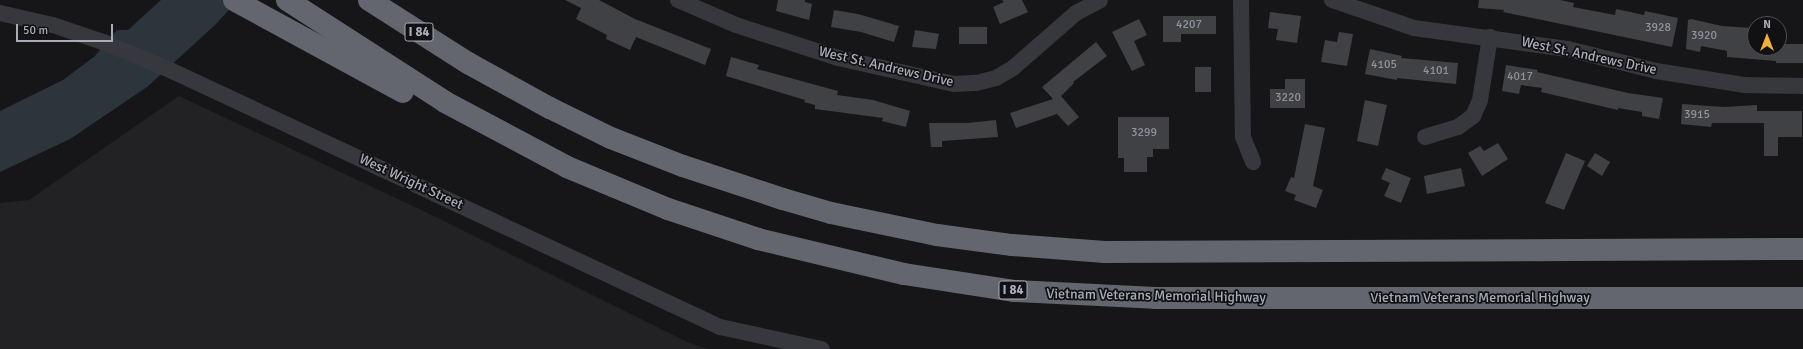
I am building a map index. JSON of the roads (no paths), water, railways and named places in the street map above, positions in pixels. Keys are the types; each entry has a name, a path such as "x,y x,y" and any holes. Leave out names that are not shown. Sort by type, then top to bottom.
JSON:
{"highway":[{"name":"Vietnam Veterans Memorial Highway","path":"287,0 439,98 567,167 668,209 758,239 904,274 1014,290 1155,298 1803,298"},
{"name":"I 84","path":"369,0 468,63 550,108 612,138 730,183 876,223 1012,245 1105,252 1803,249"},
{"path":"393,0 468,63"},
{"path":"243,5 409,95 567,167"}],"street":[{"name":"West St. Andrews Drive","path":"680,0 736,25 838,58 954,84 976,84 996,78 1013,68 1076,13 1100,0"},
{"path":"1241,0 1243,137 1253,162"},
{"name":"West St. Andrews Drive","path":"1332,0 1414,28 1490,37 1568,49 1656,71 1744,85 1803,86"},
{"name":"West Wright Street","path":"0,13 53,25 103,42 170,70 720,327 822,349"},
{"path":"1425,137 1458,127 1473,116 1480,100 1490,37"}]}
